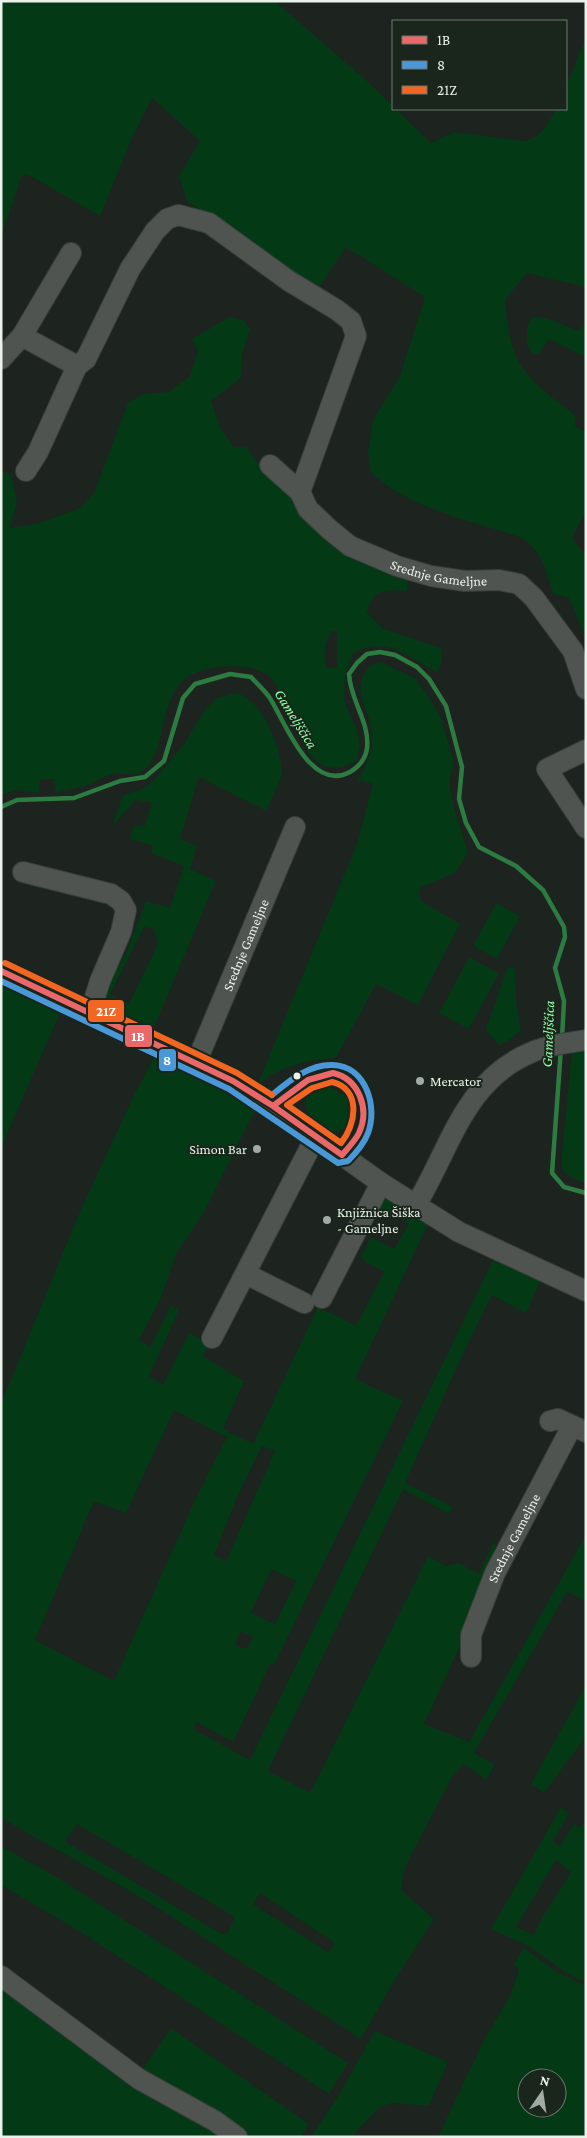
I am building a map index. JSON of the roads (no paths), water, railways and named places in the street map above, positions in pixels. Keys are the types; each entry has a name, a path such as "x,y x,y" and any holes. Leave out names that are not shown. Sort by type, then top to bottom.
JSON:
{"street":[{"path":"26,471 38,452 77,366 86,359 130,269 155,231 166,219 178,215 209,223 290,281 351,321 356,336 300,492"},
{"path":"1,359 22,336 71,253"},
{"path":"22,336 77,366"},
{"name":"Srednje Gameljne","path":"270,465 300,492 308,509 350,546 398,566 431,576 465,581 499,580 519,584 534,598 573,651 586,689"},
{"path":"586,750 546,769 586,828"},
{"name":"Srednje Gameljne","path":"196,1063 295,827"},
{"path":"23,872 111,894 121,900 126,910 121,932 100,981 90,1013"},
{"path":"1,971 196,1063 252,1092 381,1183 416,1205 482,1244 586,1291"},
{"path":"416,1205 430,1182 456,1127 471,1101 489,1078 508,1064 548,1047 585,1040"},
{"path":"212,1338 316,1136"},
{"path":"246,1274 313,1301 381,1183"},
{"name":"Srednje Gameljne","path":"471,1657 471,1635 495,1572 579,1429 558,1419 550,1421"},
{"path":"1,1976 139,2078 215,2121 237,2137"}],"waterway":[{"name":"Gameljščica","path":"1,807 17,800 74,798 120,781 145,777 164,761 183,698 195,684 230,674 251,677 264,691 271,700 292,739 312,765 323,773 336,776 350,772 364,759 367,738 366,729 350,684 349,674 367,654 380,652 395,655 417,667 429,679 446,706 462,767 459,799 466,823 479,847 516,866 543,890 564,927 565,937 555,968 564,1001 562,1038"},
{"name":"Gameljščica","path":"561,1048 552,1173 564,1187 586,1193"}],"place":[{"name":"Mercator","path":"420,1081"},
{"name":"Simon Bar","path":"257,1149"},
{"name":"Knjižnica Šiška - Gameljne","path":"327,1220"}]}
